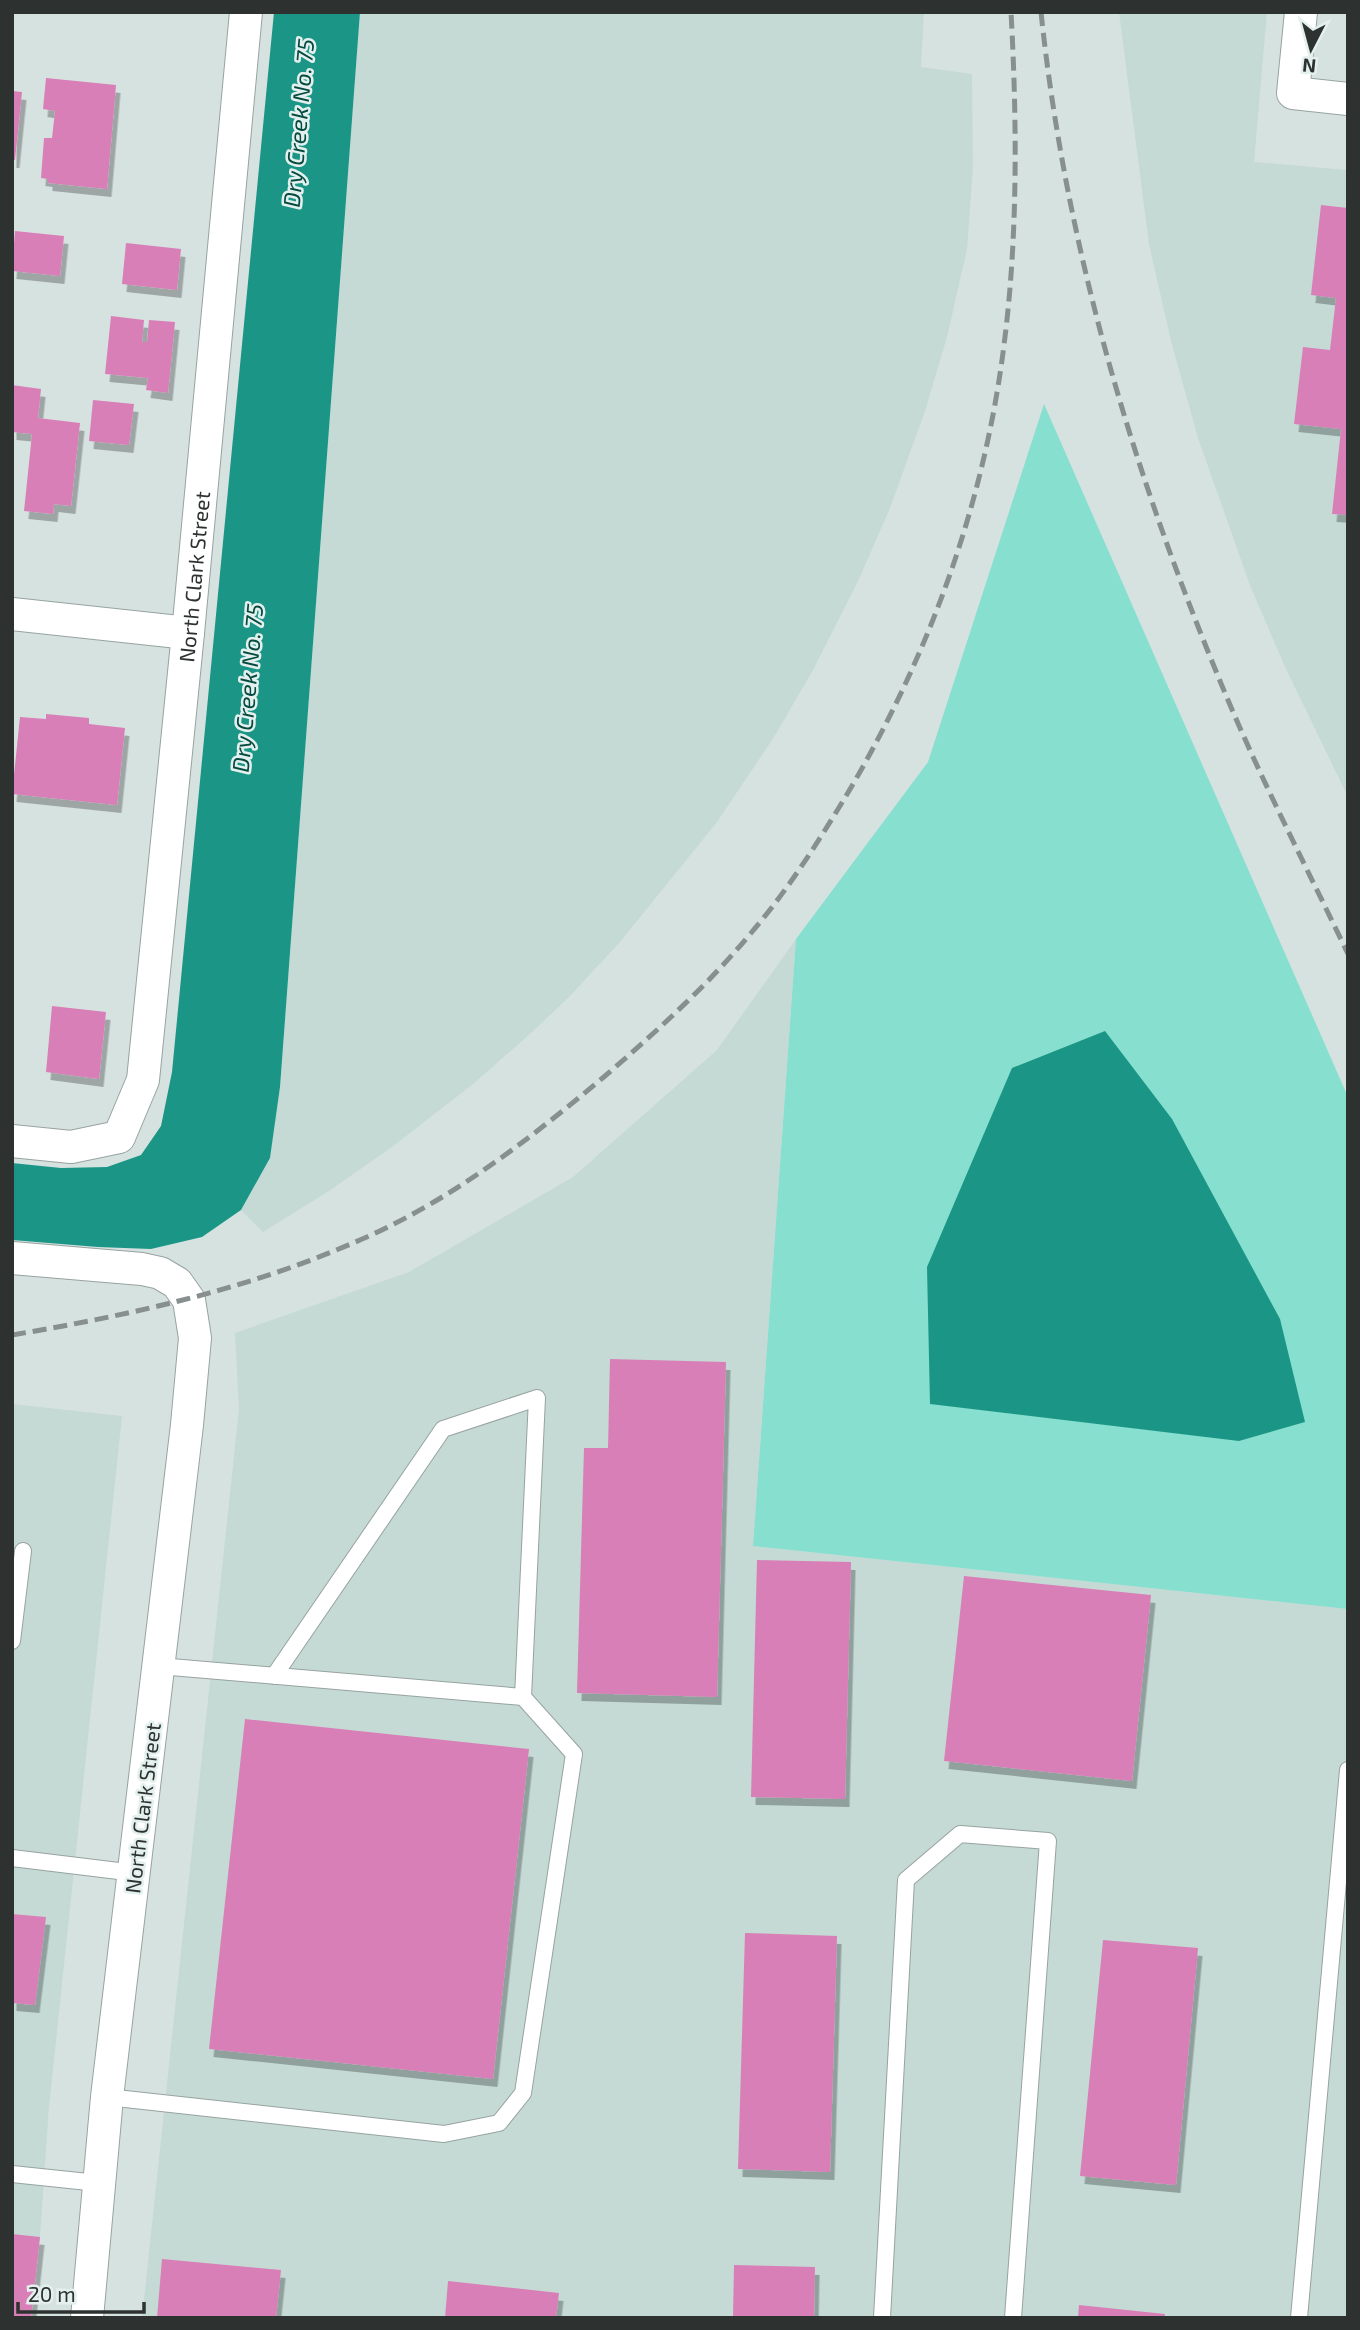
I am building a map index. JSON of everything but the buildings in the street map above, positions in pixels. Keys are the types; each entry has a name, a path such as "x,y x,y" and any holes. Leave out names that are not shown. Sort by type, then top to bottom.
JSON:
{"street":[{"name":"North Clark Street","path":"12,1141 71,1147 119,1137 143,1080 246,12"},
{"path":"1301,12 1293,93 1348,99"},
{"path":"12,614 188,633"},
{"name":"North Clark Street","path":"12,1258 160,1273 177,1283 189,1300 195,1338 107,2097 87,2318"}],"lane":[{"path":"274,1676 443,1429 537,1398 523,1697"},
{"path":"12,1641 23,1551"},
{"path":"107,2097 444,2134 499,2123 523,2093 574,1754 523,1697 159,1666"},
{"path":"1299,2318 1348,1770"},
{"path":"882,2318 906,1880 960,1834 1048,1841 1013,2318"},
{"path":"12,1858 135,1873"},
{"path":"12,2174 98,2183"}],"shaded area":[{"path":"360,12 924,12 921,67 972,74 973,167 967,249 947,337 925,411 890,508 859,579 813,670 774,737 717,822 620,942 531,1033 473,1084 392,1147 263,1232 241,1210 270,1158 280,1087"},
{"path":"1119,12 1267,12 1254,162 1348,170 1348,797 1286,669 1251,588 1198,438 1171,341 1149,244"},
{"path":"1044,404 1348,1097 1348,1609 753,1546 796,939 928,762"},
{"path":"796,939 753,1546 1348,1609 1348,2318 142,2318 239,1409 235,1333 409,1272 573,1177 717,1050"},
{"path":"12,1404 122,1416 49,2107 31,2318 12,2318"}],"water":[{"name":"Dry Creek No. 75","path":"274,12 360,12 280,1087 270,1158 241,1210 202,1237 151,1249 12,1240 12,1163 61,1168 107,1167 141,1155 161,1126 172,1072"},
{"path":"1105,1031 1172,1119 1280,1319 1305,1422 1239,1441 930,1404 927,1267 1012,1068"}],"railway":[{"path":"12,1335 145,1309 276,1273 360,1240 426,1207 488,1167 577,1100 681,1007 717,971 777,901 813,849 876,744 927,635 967,522 995,405 1009,304 1015,137 1011,12"},
{"path":"1041,12 1066,183 1084,267 1130,433 1186,596 1233,711 1348,954"}]}
